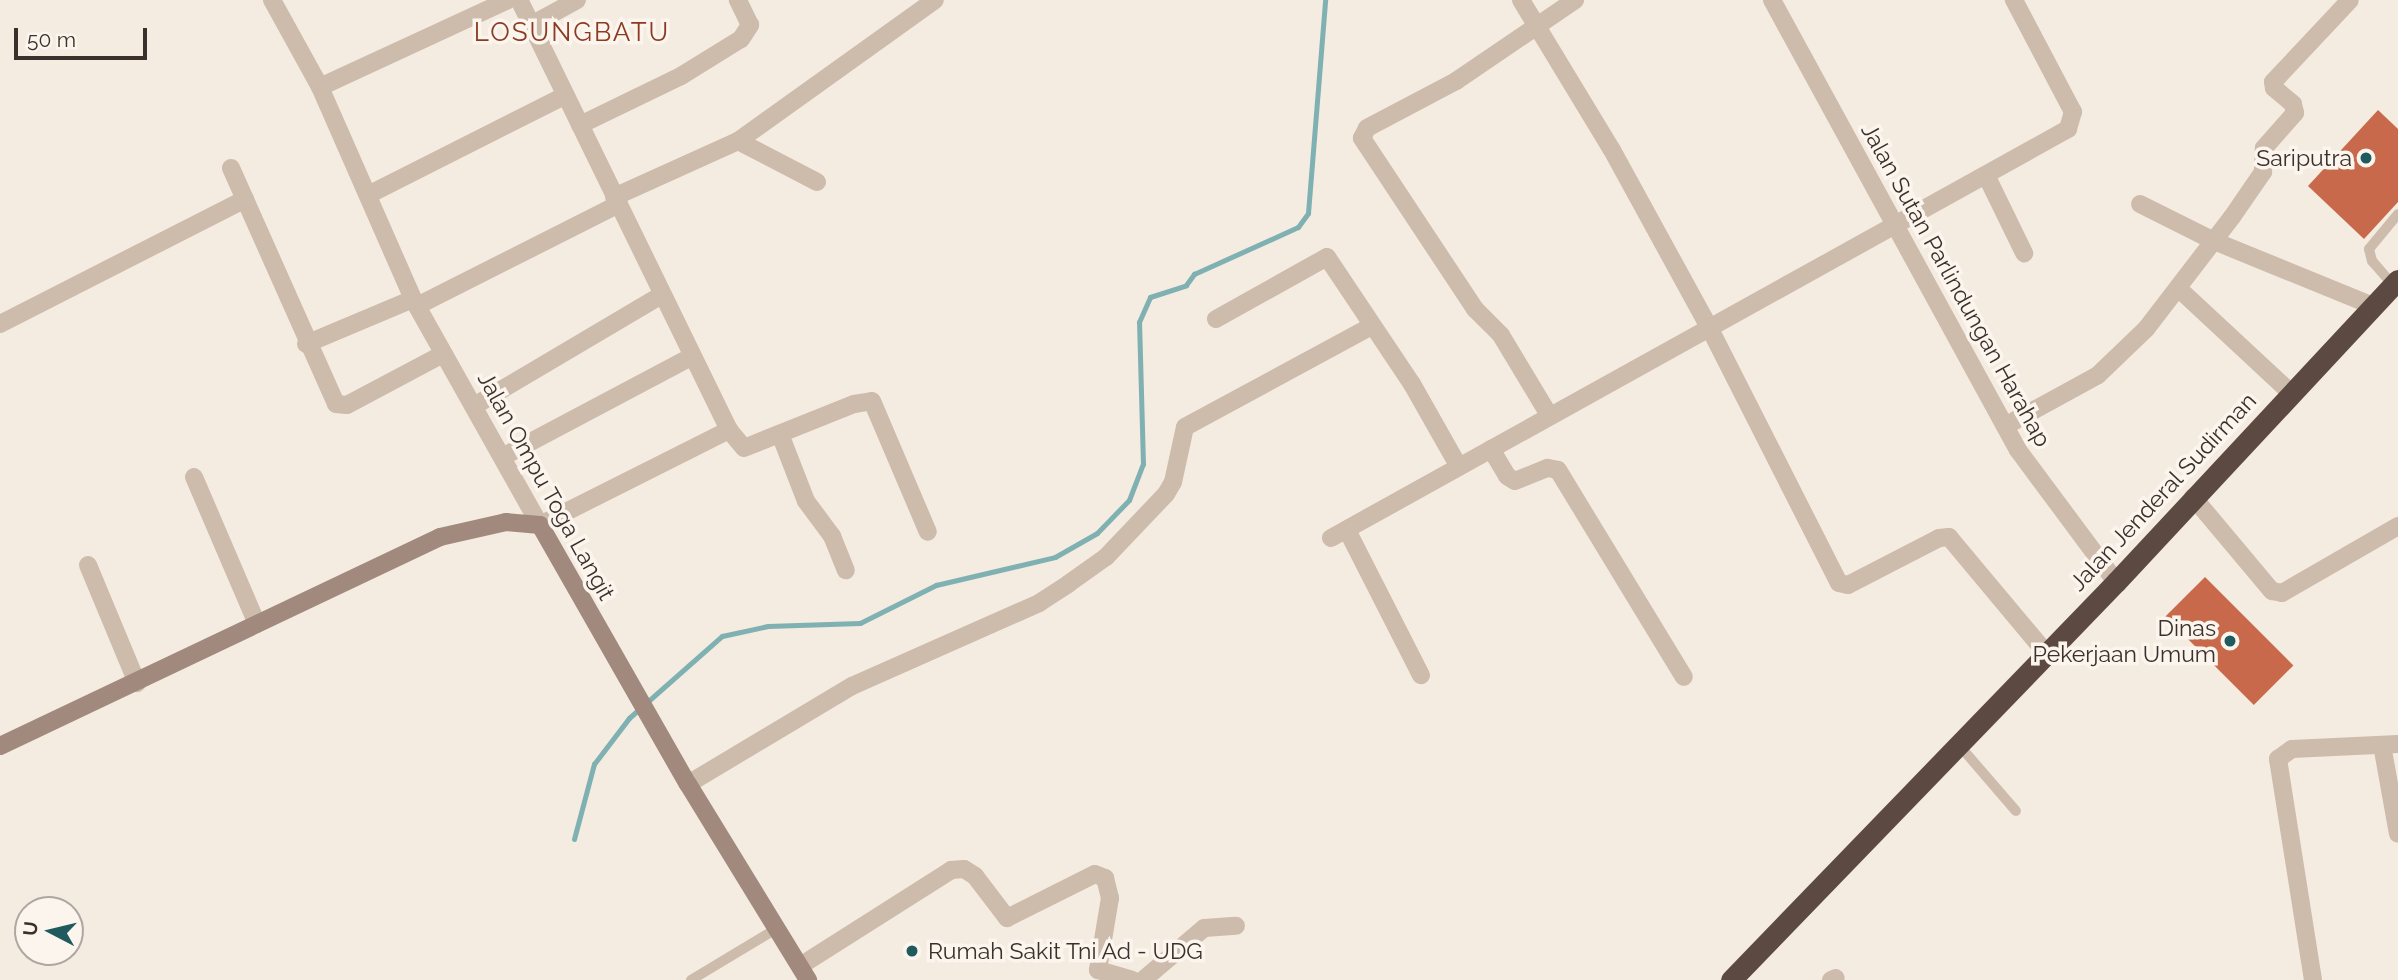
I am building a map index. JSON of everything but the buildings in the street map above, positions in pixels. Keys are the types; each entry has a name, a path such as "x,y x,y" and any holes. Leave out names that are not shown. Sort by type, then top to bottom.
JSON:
{"highway":[{"name":"Jalan Jenderal Sudirman","path":"1732,980 2116,582 2396,283"}],"main road":[{"path":"0,746 440,537 506,522 540,525"},
{"name":"Jalan Ompu Toga Langit","path":"540,525 688,784 804,973"}],"street":[{"name":"Jalan Ompu Toga Langit","path":"272,0 320,87 370,194 415,303 504,456 540,525"},
{"path":"320,87 508,0"},
{"path":"519,0 533,24 564,96 660,296 729,430 744,448 854,404 876,403 928,532"},
{"path":"533,24 577,0"},
{"path":"580,125 681,76 741,39 750,25 738,0"},
{"path":"306,344 415,303 738,141 935,0"},
{"path":"1521,0 1612,150 1709,327 1841,585 1949,537 2047,654"},
{"path":"1549,415 1501,335 1475,309 1362,138 1367,128 1457,81 1575,0"},
{"name":"Jalan Sutan Parlindungan Harahap","path":"1772,0 1894,228 2038,482 2116,582"},
{"path":"1421,675 1339,534 1549,415 1987,177 2068,129 2074,117 2014,0"},
{"path":"2005,426 2109,368 2178,288 2263,172 2264,148 2295,113 2293,104 2274,88 2273,82 2350,0"},
{"path":"370,194 564,96"},
{"path":"738,141 817,182"},
{"path":"231,168 306,344 334,402 343,406 443,354"},
{"path":"1987,177 2024,253"},
{"path":"0,324 245,199"},
{"path":"2140,204 2214,241 2373,306"},
{"path":"1216,319 1324,257 1372,326 1459,467"},
{"path":"2178,288 2291,393"},
{"path":"474,406 660,296"},
{"path":"688,784 852,686 1039,603 1069,584 1106,557 1166,494 1173,482 1185,427 1372,326"},
{"path":"504,456 691,357"},
{"path":"540,525 729,430"},
{"path":"780,434 805,499 829,531 846,570"},
{"path":"1491,449 1507,476 1515,481 1548,468 1558,470 1684,677"},
{"path":"194,477 257,624"},
{"path":"2193,497 2273,591 2282,593 2398,526"},
{"path":"88,565 137,683"},
{"path":"2313,980 2277,759 2292,749 2390,744 2398,834"},
{"path":"804,973 951,870 964,869 975,876 1007,918 1095,874 1105,878 1110,898 1098,970 1132,980"},
{"path":"1143,980 1204,928 1236,926"}],"lane":[{"path":"2396,283 2372,261 2369,249 2398,214"},
{"path":"1959,745 2016,811"},
{"path":"691,980 776,929"}],"waterway":[{"path":"574,839 594,764 629,718 722,636 768,626 860,623 936,585 1055,557 1097,533 1129,500 1143,464 1139,322 1150,297 1186,285 1194,274 1298,227 1308,213 1325,0"}],"place":[{"name":"Sariputra","path":"2366,158"},
{"name":"Dinas Pekerjaan Umum","path":"2230,641"},
{"name":"Rumah Sakit Tni Ad - UDG","path":"912,951"}],"district":[{"name":"LOSUNGBATU","path":"572,33"}]}
